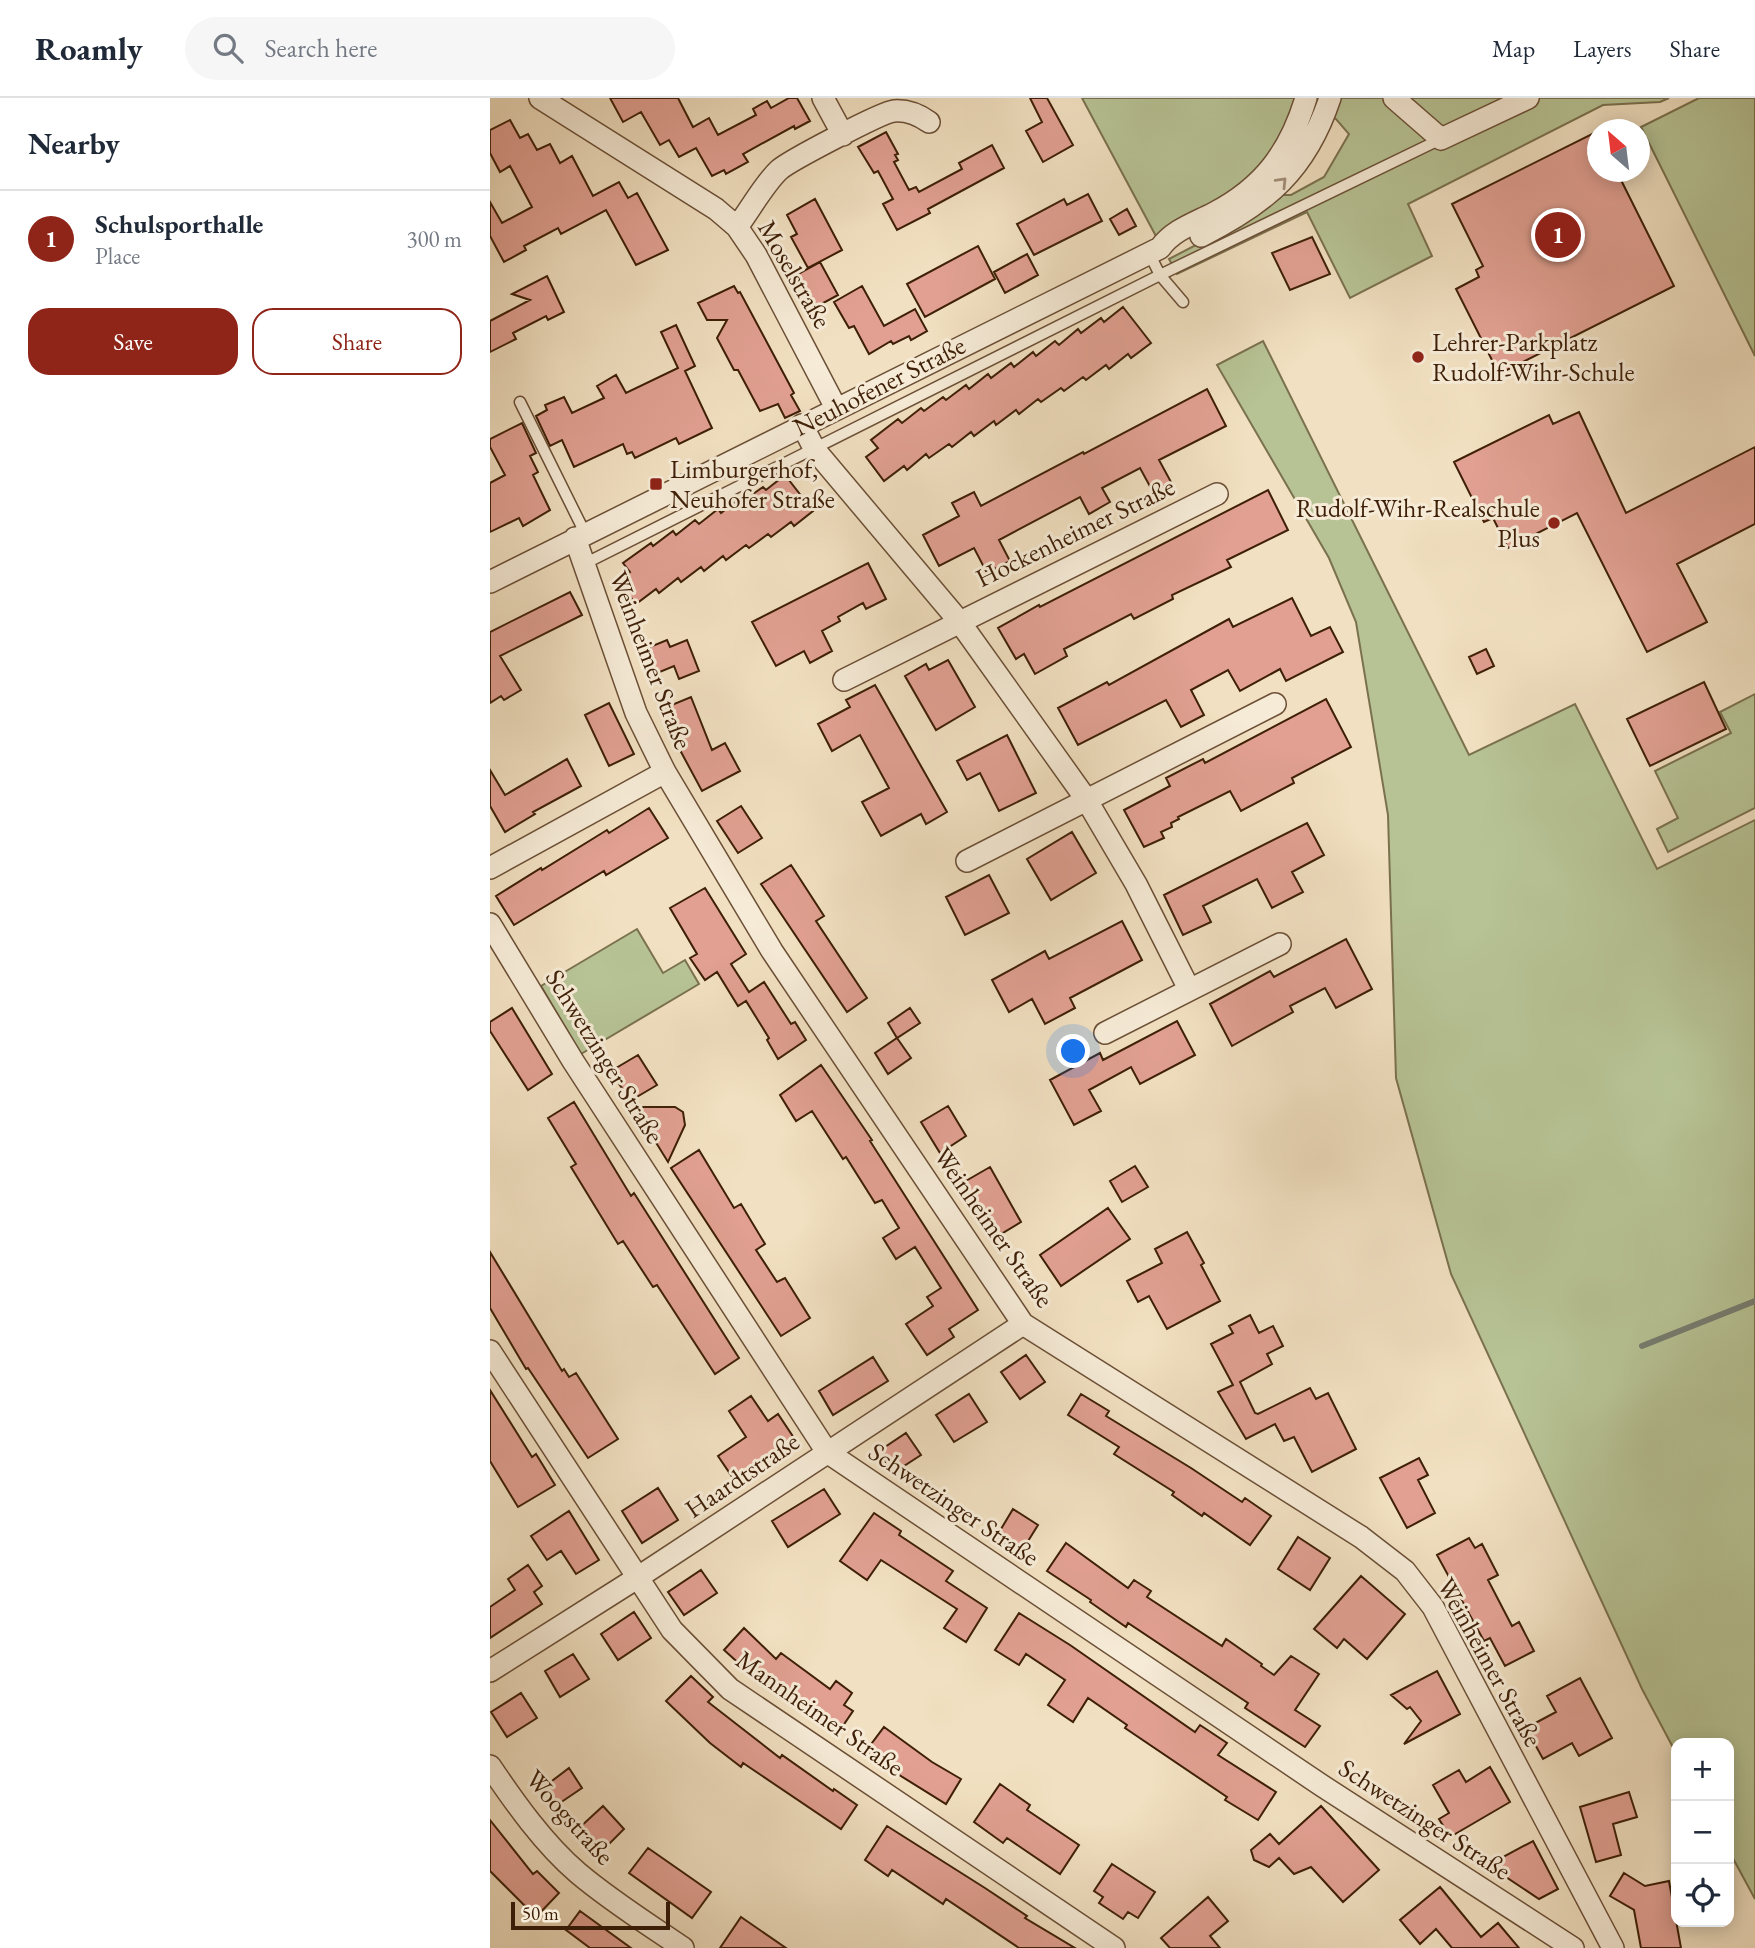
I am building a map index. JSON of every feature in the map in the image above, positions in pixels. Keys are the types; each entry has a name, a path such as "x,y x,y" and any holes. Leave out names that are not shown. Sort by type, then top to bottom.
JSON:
{"street":[{"name":"Moselstraße","path":"540,98 716,209 737,227 756,255 836,408"},
{"path":"823,98 843,135"},
{"name":"Neuhofener Straße","path":"490,582 1154,251 1168,237 1223,208 1260,181 1289,144 1306,98"},
{"name":"Neuhofener Straße","path":"1154,251 1175,249 1231,221 1269,195 1303,156 1316,134 1330,98"},
{"path":"1394,98 1441,139 1528,98"},
{"path":"737,227 780,170 879,115 894,111 909,112 929,122"},
{"name":"Hockenheimer Straße","path":"802,425 814,450 959,621 1086,799 1136,884 1189,989"},
{"name":"Hockenheimer Straße","path":"844,680 1217,494"},
{"name":"Weinheimer Straße","path":"580,535 584,564 636,713 664,772 772,951 1023,1324 1350,1530 1405,1571 1433,1607 1613,1948"},
{"path":"967,861 1275,704"},
{"path":"490,868 664,772"},
{"name":"Schwetzinger Straße","path":"490,924 573,1061 827,1452 1321,1785 1573,1948"},
{"path":"1105,1033 1280,944"},
{"name":"Haardtstraße","path":"490,1671 637,1578 1023,1324"},
{"name":"Mannheimer Straße","path":"490,1351 673,1630 730,1689 1114,1948"},
{"name":"Woogstraße","path":"490,1766 544,1838 578,1873 683,1948"}],"lane":[{"name":"Neuhofener Straße","path":"584,564 1160,275 1441,139"},
{"path":"1154,251 1160,275 1183,302"},
{"path":"520,402 580,535"}],"green space":[{"path":"1082,98 1299,98 1297,112 1247,185 1157,238"},
{"path":"1338,98 1669,98 1660,102 1603,105 1408,204 1432,256 1350,298 1307,212 1177,274 1169,259 1246,219 1280,195 1291,195 1324,177 1349,134 1336,119 1329,116"},
{"path":"1699,98 1755,98 1755,356 1650,145 1650,122"},
{"path":"1263,341 1469,755 1575,704 1657,869 1755,820 1755,1899 1734,1860 1734,1738 1671,1738 1671,1744 1642,1689 1451,1274 1396,1078 1388,815 1356,622 1329,558 1217,365"},
{"path":"1755,694 1755,808 1668,852 1657,829 1678,818 1655,771 1731,733 1720,712"},
{"path":"637,929 663,973 685,960 699,984 581,1054 541,986"}],"building":[{"path":"610,98 678,98 693,127 709,118 718,135 756,115 753,109 767,101 771,108 789,98 797,98 810,121 795,129 794,126 743,154 748,162 726,174 724,170 712,176 696,148 679,157 669,140 660,145 641,112 623,122"},
{"path":"1030,98 1047,98 1073,145 1043,162 1026,131 1042,122"},
{"path":"510,120 520,138 528,134 537,150 550,144 560,163 572,156 593,196 619,182 628,198 637,193 668,250 636,265 606,210 561,234 558,228 524,246 526,250 504,262 490,236 490,202 502,223 532,207 510,166 500,172 490,153 490,130"},
{"path":"886,132 898,154 895,155 898,160 894,162 909,190 916,187 919,192 962,169 959,163 992,145 1004,168 928,209 930,213 897,230 883,204 893,199 878,171 874,173 858,147"},
{"path":"1587,136 1587,182 1622,182 1674,286 1499,374 1456,289 1479,277 1476,270 1483,266 1452,204"},
{"path":"1088,194 1102,221 1034,255 1017,224 1064,199 1067,205"},
{"path":"815,199 842,250 808,268 791,237 797,234 787,215"},
{"path":"1127,209 1136,226 1119,235 1110,219"},
{"path":"1312,237 1330,274 1290,290 1272,253"},
{"path":"978,246 995,279 925,317 907,284"},
{"path":"1027,254 1038,275 1005,293 994,272"},
{"path":"820,262 838,295 816,307 798,274"},
{"path":"547,276 564,312 548,320 546,316 513,333 516,339 490,352 490,321 530,300 512,294"},
{"path":"734,286 738,293 740,292 794,393 791,395 800,411 785,418 778,404 760,411 717,338 727,320 707,320 698,303"},
{"path":"862,286 884,326 915,309 927,331 911,340 909,336 893,344 891,341 869,354 854,326 849,328 834,302"},
{"path":"1123,307 1151,343 1131,358 1128,354 1109,369 1106,365 1086,380 1083,377 1064,391 1061,388 1041,402 1038,399 1019,414 1016,410 996,425 994,421 974,436 971,432 952,447 949,444 929,458 926,454 907,470 904,466 884,481 866,457 878,448 871,440 898,419 902,423 921,408 924,411 943,397 946,400 966,385 969,389 988,374 991,378 1011,363 1014,367 1033,352 1036,356 1055,341 1059,345 1078,329 1081,333 1101,318 1104,322"},
{"path":"676,325 695,366 685,371 712,428 679,444 676,438 635,458 632,452 627,454 623,444 574,467 562,440 550,446 536,416 547,410 545,405 564,397 572,413 604,398 597,386 616,375 626,393 678,368 661,332"},
{"path":"1207,389 1226,426 1159,460 1171,482 1153,492 1140,468 1102,488 1110,502 1089,514 1080,497 999,540 1010,561 987,573 974,548 939,566 923,535 959,516 952,503 974,492 981,506"},
{"name":"Rudolf-Wihr-Realschule Plus","path":"1579,412 1626,513 1755,447 1755,524 1677,564 1707,622 1647,652 1577,513 1508,548 1493,518 1484,522 1454,462 1549,415 1553,424"},
{"path":"522,423 536,453 530,456 538,472 533,475 550,510 523,526 519,518 490,532 490,483 505,475 490,447 490,439"},
{"path":"785,475 813,511 794,526 791,522 771,537 768,534 749,548 746,545 726,560 723,556 704,571 701,567 681,582 678,578 659,593 656,589 636,604 618,581 630,572 623,563 651,543 653,546 673,531 676,535 695,520 699,524 718,509 721,513 740,498 743,501 763,487 766,490"},
{"path":"1268,490 1288,530 1227,560 1231,567 1172,595 1173,599 1134,619 1131,614 1064,649 1067,656 1035,674 1024,654 1016,659 998,628"},
{"path":"868,563 886,599 866,609 863,603 838,617 840,621 822,631 832,651 810,663 804,651 776,666 752,622"},
{"path":"570,592 582,615 500,656 521,690 504,700 501,696 490,703 490,632"},
{"path":"1292,598 1311,636 1330,627 1343,652 1286,681 1280,669 1240,691 1228,670 1191,690 1204,715 1181,727 1166,700 1078,745 1058,708 1107,682 1109,685 1229,619 1233,627"},
{"path":"667,640 670,647 687,640 699,671 679,679 674,666 650,676 640,651"},
{"path":"1486,649 1494,666 1477,674 1469,657"},
{"path":"948,660 975,707 936,730 905,676 926,664 929,670"},
{"path":"1704,682 1726,729 1650,766 1627,719"},
{"path":"875,685 947,812 926,824 921,814 881,836 862,802 889,788 860,735 832,751 818,724 850,707 846,700"},
{"path":"691,697 712,750 725,743 740,771 702,791 673,737 662,709"},
{"path":"1326,699 1351,747 1292,778 1294,783 1241,811 1230,791 1178,817 1179,819 1171,823 1172,827 1161,832 1164,838 1144,847 1124,810 1170,786 1166,778 1203,759 1205,763"},
{"path":"609,703 634,754 609,766 585,715"},
{"path":"1007,735 1036,793 999,811 980,773 967,780 957,761"},
{"path":"567,759 581,786 533,812 535,814 505,832 490,806 490,770 505,795"},
{"path":"741,806 762,838 738,853 717,821"},
{"path":"649,808 668,838 606,875 604,871 514,925 496,896"},
{"path":"1307,823 1324,855 1292,872 1303,892 1272,908 1257,879 1203,906 1211,922 1183,935 1164,895"},
{"path":"1072,832 1096,873 1051,900 1027,859"},
{"path":"791,865 824,916 816,921 867,998 847,1012 761,884"},
{"path":"989,875 1009,913 965,935 946,897"},
{"path":"705,888 746,954 731,964 749,992 764,982 791,1024 795,1022 806,1040 778,1059 767,1040 769,1038 746,1001 738,1006 717,972 705,980 690,958 697,954 670,908"},
{"path":"1122,921 1142,960 1070,998 1075,1008 1045,1024 1032,999 1009,1012 992,980 1045,951 1049,959"},
{"path":"1346,939 1372,989 1336,1008 1325,988 1290,1006 1293,1012 1232,1046 1210,1004 1270,971 1274,977"},
{"path":"512,1008 552,1074 528,1090 490,1031 490,1022"},
{"path":"910,1008 920,1023 897,1038 888,1023"},
{"path":"1177,1021 1195,1055 1140,1084 1131,1067 1089,1090 1101,1111 1074,1125 1050,1080 1100,1053 1103,1060"},
{"path":"897,1038 911,1058 888,1074 875,1053"},
{"path":"638,1055 657,1085 630,1101 611,1071"},
{"path":"821,1065 872,1140 870,1141 978,1310 949,1329 954,1337 927,1355 906,1324 933,1306 927,1297 941,1288 915,1247 896,1259 883,1238 899,1228 882,1200 875,1203 812,1111 796,1121 780,1095"},
{"path":"574,1102 631,1196 634,1193 739,1358 715,1374 657,1285 653,1287 623,1241 618,1244 571,1167 576,1164 548,1118"},
{"path":"948,1106 966,1136 940,1153 921,1122"},
{"path":"634,1107 675,1107 683,1112 685,1125 668,1162"},
{"path":"699,1150 734,1208 741,1204 765,1244 756,1250 777,1282 785,1278 810,1318 781,1336 671,1168"},
{"path":"1135,1166 1148,1187 1122,1202 1110,1181"},
{"path":"990,1167 1021,1222 996,1237 964,1182"},
{"path":"1108,1208 1130,1239 1061,1286 1040,1255"},
{"path":"1187,1232 1220,1301 1167,1329 1149,1296 1138,1302 1127,1281 1162,1263 1155,1249"},
{"path":"490,1252 562,1371 564,1369 569,1377 576,1373 618,1439 588,1458 528,1368 526,1369 490,1308"},
{"path":"1250,1315 1259,1333 1273,1326 1283,1346 1267,1354 1272,1364 1240,1382 1255,1413 1258,1414 1310,1388 1316,1399 1328,1393 1356,1449 1312,1472 1294,1437 1284,1441 1275,1424 1246,1439 1218,1392 1233,1385 1211,1344 1233,1333 1229,1326"},
{"path":"1026,1355 1045,1382 1020,1399 1001,1372"},
{"path":"873,1357 888,1381 833,1415 819,1391"},
{"path":"490,1390 532,1457 536,1454 555,1485 518,1507 490,1461"},
{"path":"969,1394 987,1422 954,1442 936,1415"},
{"path":"1081,1394 1109,1411 1106,1416 1242,1502 1245,1498 1271,1516 1250,1545 1204,1513 1202,1516 1172,1495 1174,1492 1114,1454 1119,1447 1068,1415"},
{"path":"751,1396 768,1421 778,1414 796,1441 735,1481 718,1456 746,1437 729,1411"},
{"path":"906,1433 921,1455 893,1473 879,1451"},
{"path":"1419,1458 1428,1475 1418,1480 1435,1513 1407,1528 1380,1478"},
{"path":"658,1488 678,1520 642,1543 622,1511"},
{"path":"824,1489 840,1514 788,1547 772,1521"},
{"path":"1013,1509 1038,1525 1020,1554 995,1539"},
{"path":"569,1511 599,1560 576,1574 561,1551 547,1560 531,1536"},
{"path":"874,1513 901,1531 899,1535 953,1571 946,1581 987,1608 966,1642 944,1628 957,1609 881,1560 867,1580 840,1561"},
{"path":"1298,1537 1330,1558 1310,1590 1278,1569"},
{"path":"1469,1538 1475,1548 1482,1544 1498,1575 1488,1580 1512,1626 1519,1622 1534,1651 1505,1666 1490,1638 1484,1641 1437,1555"},
{"path":"1066,1543 1128,1588 1134,1580 1151,1591 1147,1597 1222,1646 1226,1639 1274,1675 1291,1656 1319,1674 1295,1710 1320,1726 1305,1747 1245,1708 1248,1703 1128,1623 1126,1627 1047,1571"},
{"path":"528,1565 542,1586 534,1592 542,1604 490,1638 490,1607 515,1590 508,1579"},
{"path":"701,1570 717,1593 684,1615 668,1592"},
{"path":"1361,1576 1405,1614 1367,1659 1344,1639 1337,1648 1314,1629"},
{"path":"634,1612 651,1638 618,1660 601,1634"},
{"path":"1019,1613 1195,1732 1200,1725 1227,1743 1218,1755 1276,1792 1258,1820 1225,1800 1227,1797 1125,1728 1127,1725 1088,1698 1073,1722 1048,1705 1065,1680 1026,1654 1019,1665 995,1650"},
{"path":"744,1628 776,1659 781,1653 830,1689 836,1681 852,1693 844,1705 853,1711 838,1733 744,1668 724,1650"},
{"path":"573,1654 589,1679 560,1697 545,1671"},
{"path":"1437,1671 1460,1714 1404,1744 1421,1721 1410,1707 1407,1709 1391,1695"},
{"path":"691,1676 713,1697 708,1702 780,1758 782,1755 857,1805 841,1829 743,1763 741,1767 710,1743 666,1701"},
{"path":"1580,1678 1612,1738 1579,1756 1572,1743 1543,1759 1526,1728 1556,1712 1547,1696"},
{"path":"521,1693 537,1718 507,1737 491,1712"},
{"path":"884,1727 932,1762 961,1779 946,1804 866,1751"},
{"path":"1490,1767 1510,1802 1450,1837 1439,1819 1449,1813 1433,1785 1459,1770 1466,1782"},
{"path":"569,1768 582,1788 557,1805 544,1787"},
{"path":"1000,1784 1030,1805 1027,1810 1079,1845 1060,1874 1007,1838 1003,1843 974,1822"},
{"path":"1629,1792 1637,1817 1613,1824 1621,1855 1596,1862 1580,1807"},
{"path":"603,1806 624,1829 600,1853 578,1829"},
{"path":"1321,1806 1379,1870 1343,1902 1311,1867 1294,1874 1279,1858 1269,1867 1254,1860 1251,1850 1270,1834 1279,1844"},
{"path":"490,1820 533,1874 537,1871 559,1893 536,1917 490,1871"},
{"path":"887,1826 1075,1948 1019,1948 946,1899 943,1904 892,1870 888,1876 865,1860"},
{"path":"1533,1841 1558,1889 1539,1899 1488,1865"},
{"path":"648,1848 711,1892 692,1918 629,1873"},
{"path":"1112,1864 1155,1892 1138,1918 1128,1912 1123,1919 1099,1903 1103,1897 1094,1891"},
{"path":"1624,1873 1645,1886 1669,1881 1671,1927 1677,1927 1681,1948 1641,1948 1634,1910 1610,1896"},
{"path":"1440,1887 1481,1937 1498,1923 1519,1948 1452,1948 1436,1929 1420,1944 1400,1920"},
{"path":"1208,1897 1228,1921 1210,1936 1220,1948 1170,1948 1161,1938"},
{"path":"580,1911 631,1948 590,1948 566,1930"},
{"path":"741,1917 786,1948 720,1948"}],"waterway":[{"path":"1642,1346 1755,1301"}],"place":[{"name":"Schulsporthalle","path":"1558,235"},
{"name":"Lehrer-Parkplatz Rudolf-Wihr-Schule","path":"1418,357"},
{"name":"Limburgerhof, Neuhofer Straße","path":"656,484"},
{"name":"Rudolf-Wihr-Realschule Plus","path":"1554,523"}]}
